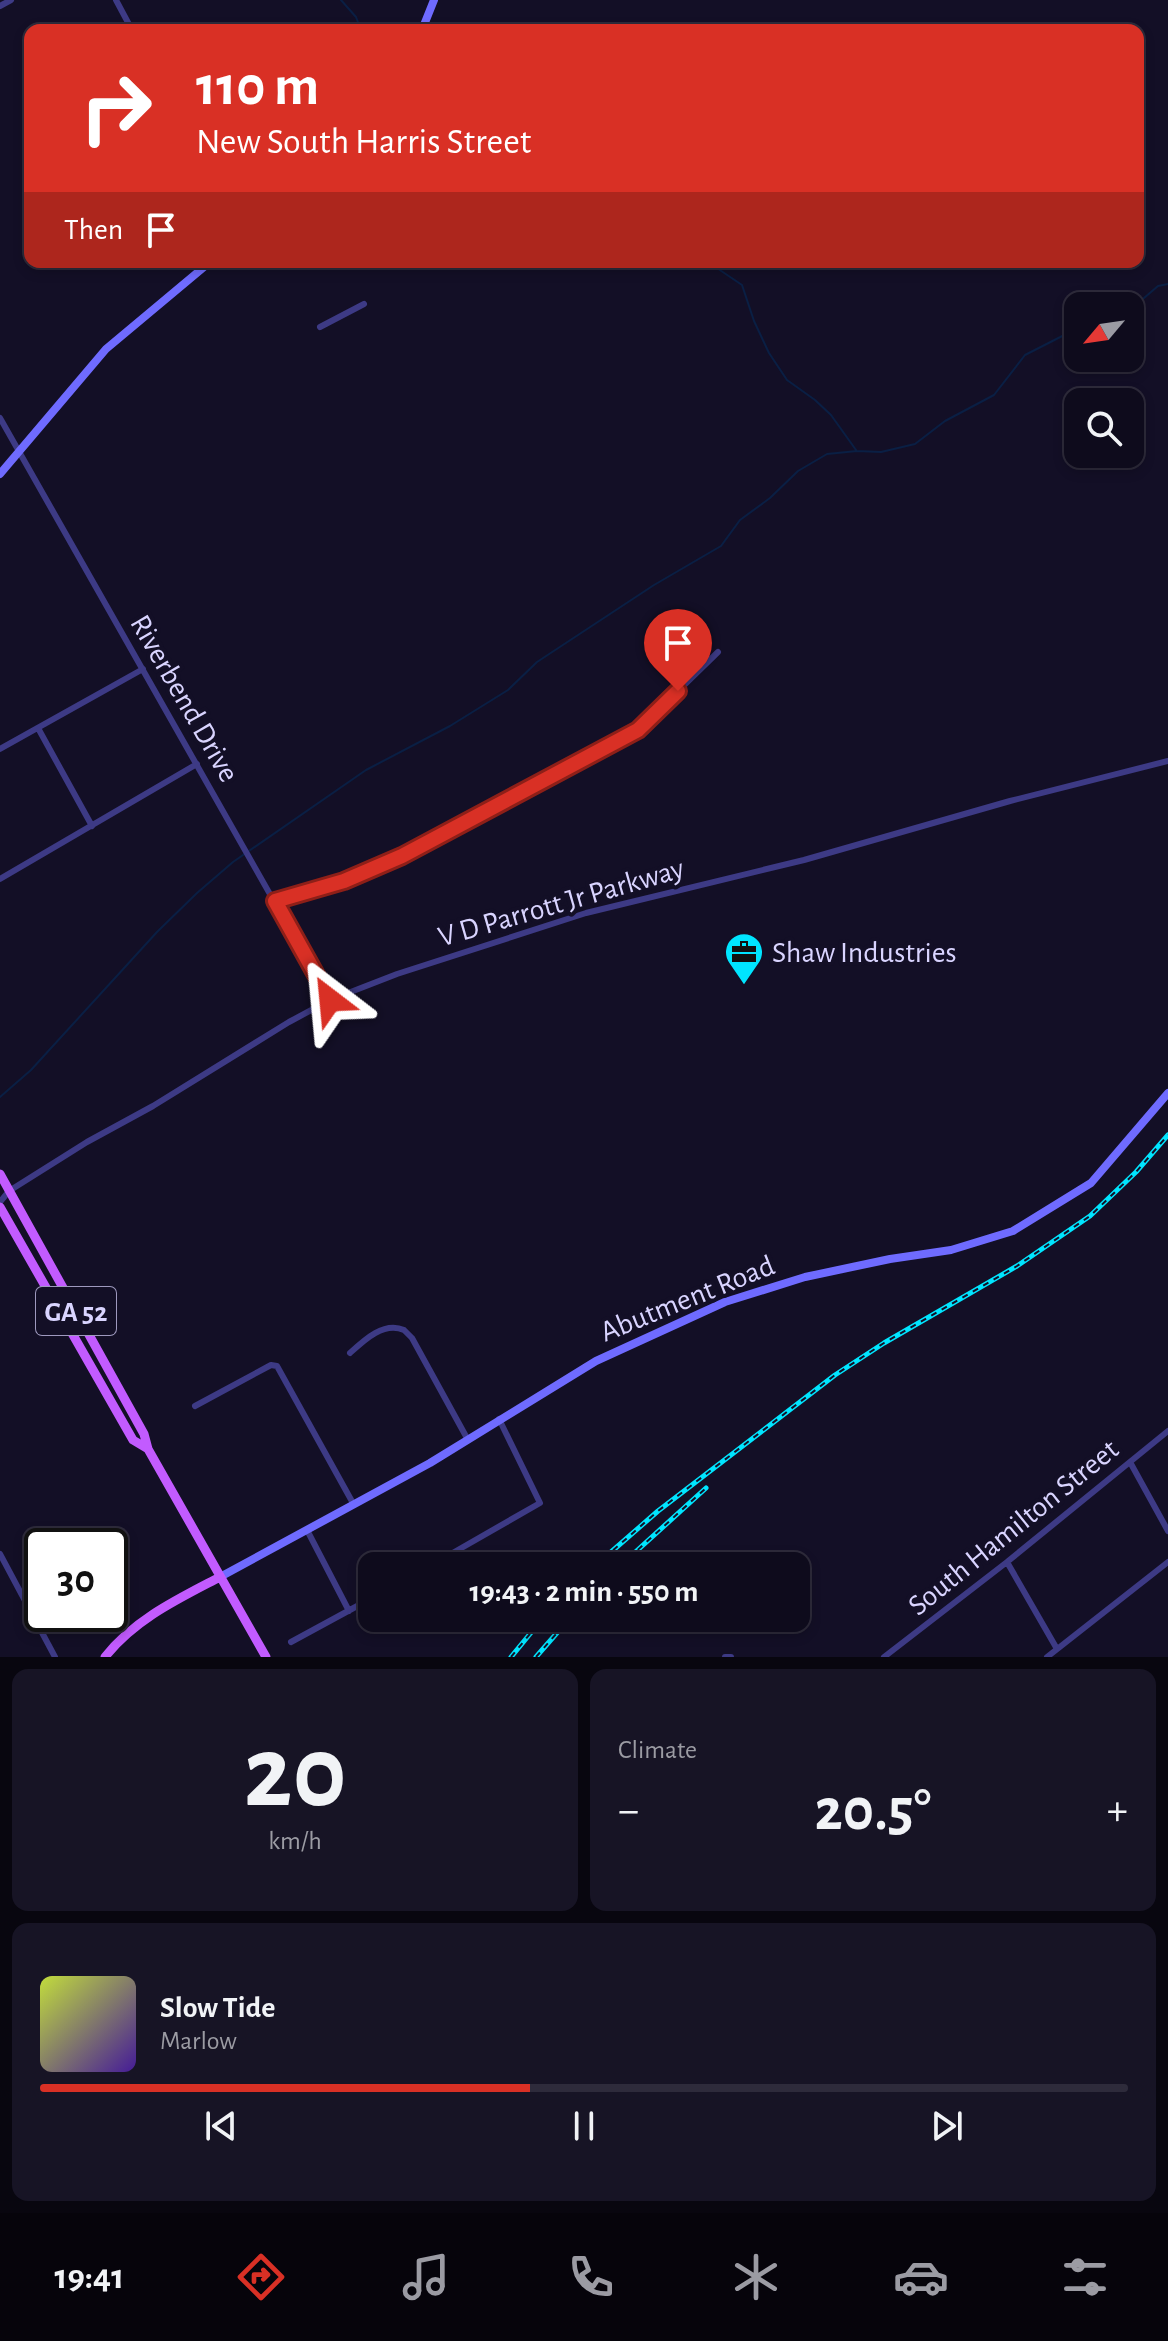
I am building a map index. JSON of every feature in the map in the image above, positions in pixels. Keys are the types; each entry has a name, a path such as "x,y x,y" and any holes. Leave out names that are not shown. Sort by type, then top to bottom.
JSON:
{"main road":[{"path":"424,24 434,0"},
{"path":"0,474 106,349 203,268"},
{"name":"Abutment Road","path":"220,1577 468,1440 596,1361 725,1302 805,1277 951,1250 1013,1231 1091,1183 1168,1093"},
{"name":"GA 52","path":"0,1174 144,1434 148,1449 266,1657"},
{"name":"GA 52","path":"0,1205 133,1440 148,1449"},
{"path":"105,1657 145,1619 220,1577"}],"street":[{"path":"0,6 11,0"},
{"path":"116,0 129,24"},
{"path":"320,327 364,304"},
{"name":"Riverbend Drive","path":"0,418 330,1000"},
{"path":"275,901 314,891 374,869 638,730 718,652"},
{"path":"0,749 143,669"},
{"path":"38,728 92,826"},
{"name":"V D Parrott Jr Parkway","path":"0,1205 9,1191 87,1142 330,1000 397,974 586,913 804,860 996,805 1168,761"},
{"path":"0,879 197,764"},
{"path":"350,1353 388,1327 404,1330 412,1338 468,1440"},
{"path":"195,1406 276,1365 354,1505"},
{"path":"454,1552 540,1503 499,1419"},
{"name":"South Hamilton Street","path":"884,1657 1168,1431"},
{"path":"1130,1462 1168,1531"},
{"path":"307,1530 349,1611"},
{"path":"0,1554 55,1657"},
{"path":"1007,1562 1057,1649"},
{"path":"1047,1657 1168,1562"},
{"path":"291,1642 358,1606"}],"waterway":[{"path":"341,0 359,24"},
{"path":"717,268 742,285 769,353 787,380 831,415 856,450"},
{"path":"1144,298 1158,286 1168,284"},
{"path":"0,1097 31,1070 157,932 233,862 366,770 450,726 508,690 537,662 654,585 721,546 740,520 770,498 798,471 827,454 881,452 915,444 945,421 994,395 1025,355 1064,335"}],"railway":[{"path":"611,1552 658,1511 835,1375 1017,1266 1090,1216 1136,1172 1168,1135"},
{"path":"635,1552 706,1488"},
{"path":"511,1657 532,1632"},
{"path":"536,1657 558,1632"}],"place":[{"name":"Shaw Industries","path":"744,986"}],"route":[{"path":"330,1000 275,901 344,881 402,856 638,730 678,691"}]}
